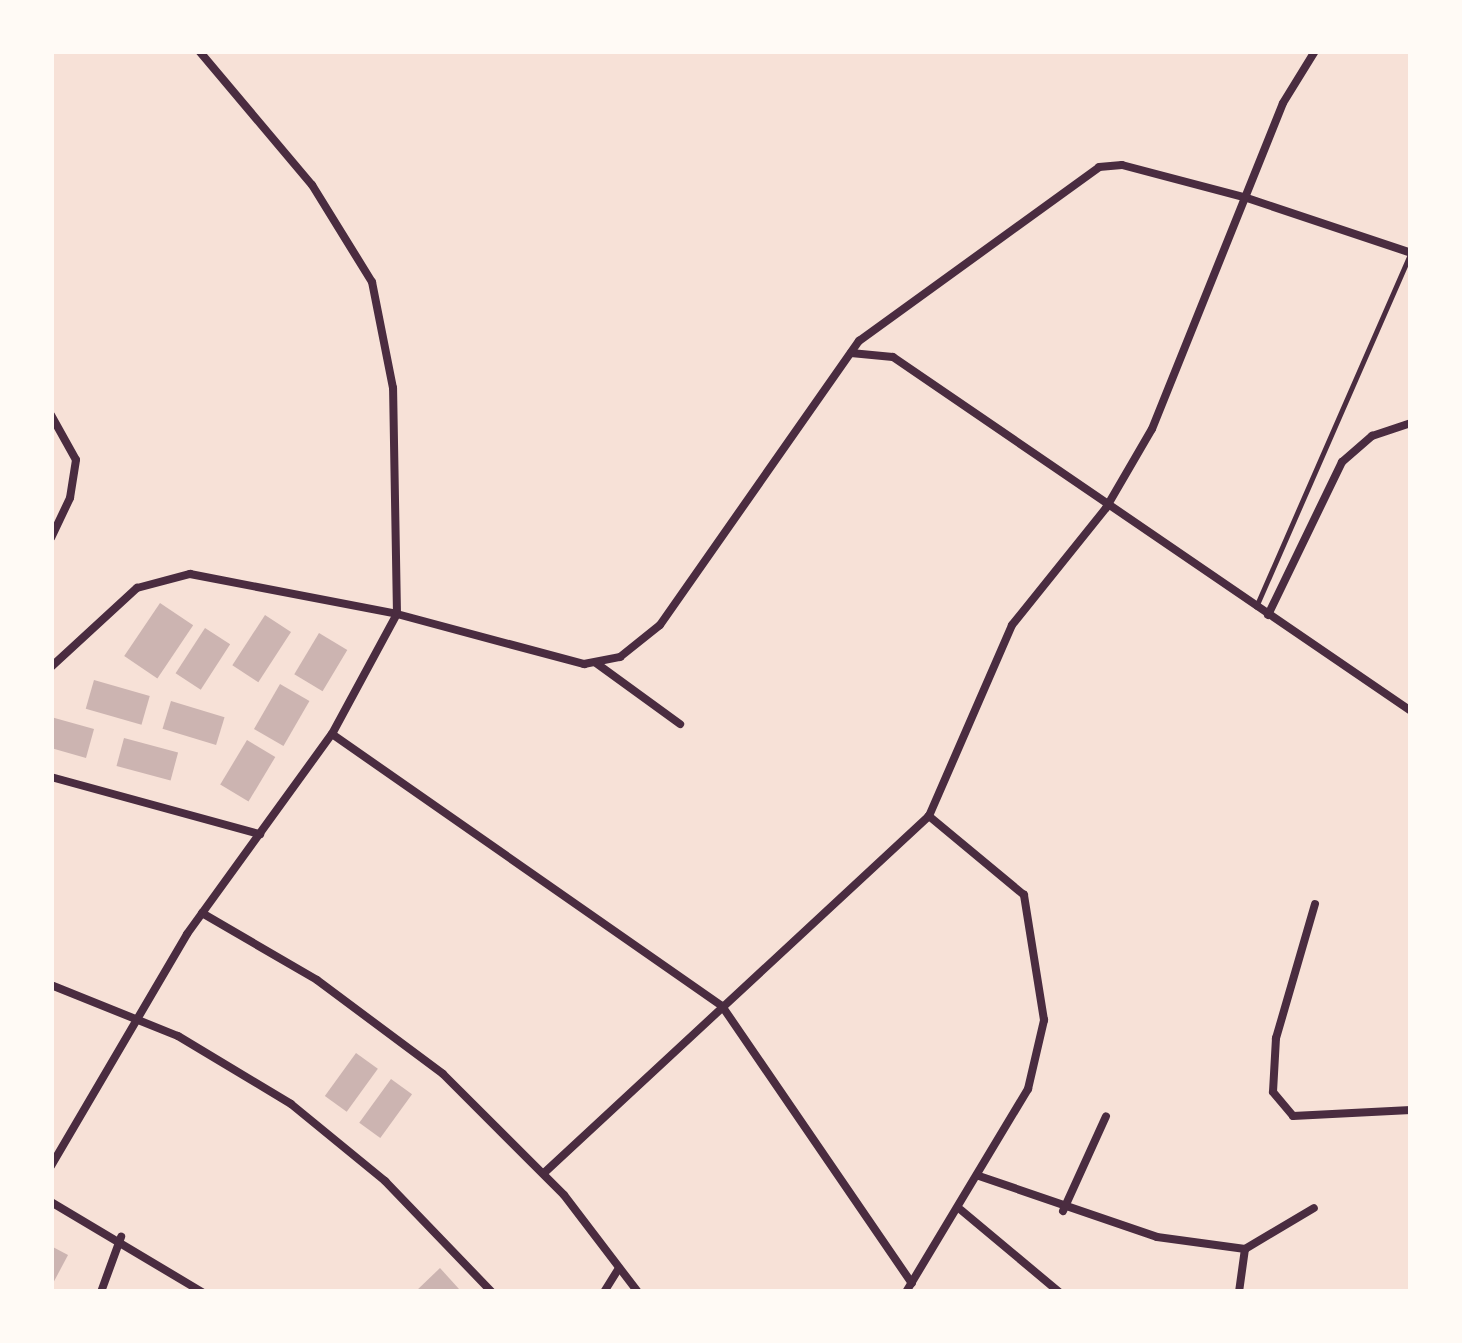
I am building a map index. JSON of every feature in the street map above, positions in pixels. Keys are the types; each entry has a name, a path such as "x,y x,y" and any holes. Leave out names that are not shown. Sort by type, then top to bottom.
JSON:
{"street":[{"path":"51,1166 202,913 332,734 397,614 393,388 372,282 312,185 200,51"},
{"path":"544,1173 929,816 1012,625 1106,508 1172,388 1283,103 1315,51"},
{"path":"596,663 652,635 761,489 845,356 1089,171 1122,165 1247,198 1411,254"},
{"path":"845,356 893,357 1106,508 1411,711"},
{"path":"51,415 76,460 67,507 51,538"},
{"path":"1268,616 1342,462 1372,436 1411,423"},
{"path":"51,667 137,588 177,574 397,614 596,663 680,724"},
{"path":"332,734 722,1006 912,1283"},
{"path":"51,777 260,834"},
{"path":"906,1292 961,1210 1039,1057 1043,999 1032,917 1017,885 929,816"},
{"path":"1315,904 1276,1038 1273,1091 1293,1116 1411,1111"},
{"path":"202,913 397,1036 544,1173 638,1292"},
{"path":"51,985 139,1017 254,1079 327,1130 492,1292"},
{"path":"1063,1211 1106,1116"},
{"path":"979,1176 1063,1211 1157,1237 1245,1249 1314,1208"},
{"path":"51,1202 121,1237 202,1292"},
{"path":"961,1210 1059,1292"},
{"path":"101,1292 121,1237"},
{"path":"1239,1292 1245,1249"},
{"path":"604,1292 619,1268"}],"lane":[{"path":"1256,607 1411,254"}],"building":[{"path":"160,603 193,625 157,678 124,656"},
{"path":"265,615 291,632 258,682 232,665"},
{"path":"205,628 230,644 201,690 176,673"},
{"path":"319,633 347,650 323,691 294,674"},
{"path":"94,680 150,696 141,725 86,709"},
{"path":"280,684 309,701 283,746 254,729"},
{"path":"171,701 225,717 216,745 163,729"},
{"path":"51,717 94,729 86,758 51,748"},
{"path":"124,738 178,752 171,781 116,766"},
{"path":"247,740 275,757 249,802 220,785"},
{"path":"356,1053 378,1069 347,1112 325,1096"},
{"path":"391,1079 412,1094 380,1138 359,1123"},
{"path":"51,1246 68,1255 51,1287"},
{"path":"440,1268 459,1289 415,1292"}]}
